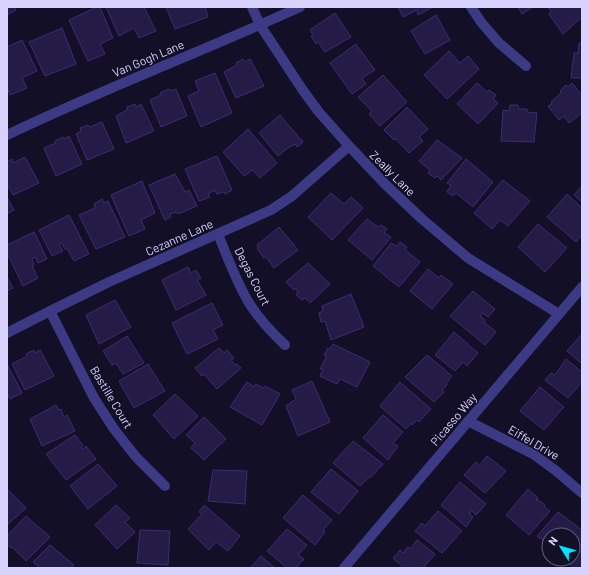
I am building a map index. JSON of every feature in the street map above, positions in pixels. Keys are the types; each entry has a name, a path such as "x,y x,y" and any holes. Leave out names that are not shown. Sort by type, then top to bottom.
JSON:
{"street":[{"name":"Zeally Lane","path":"252,7 260,25 318,111 385,184 422,219 468,258 558,314"},
{"name":"Van Gogh Lane","path":"7,135 50,114 300,7"},
{"path":"472,7 481,22 499,43 526,66"},
{"name":"Cezanne Lane","path":"7,333 109,282 271,210 292,196 349,146"},
{"name":"Degas Court","path":"218,234 244,294 273,334 285,345"},
{"name":"Picasso Way","path":"344,568 582,287"},
{"name":"Bastille Court","path":"50,311 94,398 114,429 136,457 165,486"},
{"name":"Eiffel Drive","path":"468,421 533,454 582,493"}],"building":[{"path":"7,7 15,7 16,10 7,15"},
{"path":"100,7 113,38 100,44 105,54 88,61 69,20"},
{"path":"106,7 144,7 156,31 139,38 134,28 119,36"},
{"path":"166,7 205,7 208,17 175,29"},
{"path":"398,7 433,7 418,15 417,10 403,17"},
{"path":"518,7 533,7 522,14"},
{"path":"547,7 582,7 582,17 563,34 549,14 551,11"},
{"path":"335,13 351,37 325,52 318,42 316,44 311,36 313,35 310,30"},
{"path":"436,15 450,40 425,54 411,31"},
{"path":"62,28 76,64 45,76 29,42"},
{"path":"22,40 37,71 22,78 27,88 10,95 7,87 7,47"},
{"path":"579,43 582,43 582,78 571,78 574,53 578,53"},
{"path":"356,44 375,70 362,78 366,84 352,94 330,63"},
{"path":"449,51 460,63 468,56 479,69 447,99 424,75"},
{"path":"243,59 245,62 250,59 264,86 236,98 224,72 237,65 236,63"},
{"path":"215,73 232,113 201,127 188,96 199,91 195,81"},
{"path":"383,75 407,102 380,126 369,114 372,111 358,97"},
{"path":"477,83 487,92 489,90 496,95 493,99 498,103 478,124 457,104"},
{"path":"572,83 582,95 582,113 569,123 564,116 559,120 548,106 552,104 551,102 562,92 560,91 566,85 568,87"},
{"path":"169,89 170,91 176,89 187,116 161,127 150,100"},
{"path":"135,104 136,107 141,104 154,131 126,143 116,116 127,110 127,107"},
{"path":"510,105 518,105 519,109 527,109 527,112 537,113 534,142 501,141 503,110 509,111"},
{"path":"407,107 428,129 419,137 423,141 409,153 395,138 394,140 384,130"},
{"path":"280,115 303,142 297,147 295,144 289,147 278,156 259,133"},
{"path":"102,122 114,149 87,160 76,134 81,131 80,128 88,125 90,127"},
{"path":"248,129 277,163 260,178 253,170 244,176 223,152"},
{"path":"69,136 82,164 56,176 44,148 56,143 55,141 63,137 64,139"},
{"path":"437,140 462,158 441,180 437,176 435,178 428,173 430,170 419,161"},
{"path":"217,156 232,190 225,194 224,192 217,194 215,190 208,194 210,197 199,201 185,169"},
{"path":"25,157 39,183 13,195 7,184 7,162 12,159 13,163"},
{"path":"466,159 493,182 473,207 456,193 453,196 447,192 451,185 447,183"},
{"path":"175,174 185,192 189,190 197,206 178,214 177,212 170,214 171,217 165,220 149,185"},
{"path":"503,180 530,201 508,226 500,220 492,229 474,213"},
{"path":"142,181 155,213 141,220 145,229 129,236 111,195"},
{"path":"582,186 582,202 574,195"},
{"path":"331,193 344,204 351,197 363,208 332,240 308,217"},
{"path":"567,194 582,208 582,235 576,242 547,217"},
{"path":"7,197 14,210 7,214"},
{"path":"102,199 104,203 108,201 125,237 96,249 79,215 95,208 94,204"},
{"path":"69,215 89,254 74,261 62,243 59,245 63,251 52,256 39,230"},
{"path":"367,219 378,227 381,225 387,229 384,233 391,237 372,260 348,240"},
{"path":"538,224 567,248 545,272 518,247"},
{"path":"279,227 298,250 274,268 266,257 264,258 257,249 257,245"},
{"path":"34,232 47,259 38,263 35,257 32,259 34,265 32,266 38,278 23,286 7,253 7,245"},
{"path":"400,242 407,247 405,250 420,262 399,287 373,266 391,243 397,246"},
{"path":"308,263 330,284 310,303 305,298 302,300 296,295 298,292 295,288 294,290 286,282"},
{"path":"188,267 191,273 196,270 201,278 197,280 206,295 176,310 162,280"},
{"path":"428,269 439,278 441,275 453,284 432,309 410,291"},
{"path":"7,277 13,288 7,291"},
{"path":"473,291 495,309 488,317 483,313 480,316 485,320 484,322 496,332 485,345 450,316"},
{"path":"351,294 364,327 331,340 325,321 321,322 319,313 323,311 322,306"},
{"path":"115,300 131,327 99,344 86,315"},
{"path":"212,303 223,325 213,330 218,339 187,354 172,323"},
{"path":"454,332 478,353 467,366 463,362 455,371 435,355"},
{"path":"582,334 582,364 567,351"},
{"path":"127,336 144,363 123,374 116,363 112,365 103,351"},
{"path":"333,344 370,362 357,387 340,379 337,384 320,376 323,369 320,369 327,356 324,355 328,348 330,349"},
{"path":"219,348 224,353 227,350 234,358 231,360 235,365 237,364 241,368 217,389 204,374 202,376 195,368"},
{"path":"34,350 35,353 40,350 54,376 25,390 12,364 27,356 26,354"},
{"path":"427,355 452,376 442,390 444,392 434,402 405,377"},
{"path":"566,359 582,372 582,382 568,398 545,380 551,373 555,375"},
{"path":"7,364 22,393 10,399 7,393"},
{"path":"148,364 165,391 134,408 119,381"},
{"path":"312,381 330,422 298,436 286,406 296,399 292,390"},
{"path":"247,382 254,387 256,384 263,388 265,386 280,394 262,425 230,407"},
{"path":"400,382 431,409 419,422 417,420 412,425 411,423 406,429 380,406"},
{"path":"540,387 564,407 544,430 520,411"},
{"path":"175,394 198,416 174,439 153,415"},
{"path":"56,405 59,410 61,409 64,417 67,415 75,431 42,446 30,419"},
{"path":"383,415 403,432 393,443 398,446 388,460 363,438"},
{"path":"204,417 226,439 204,460 191,448 195,443 186,435"},
{"path":"75,435 83,445 81,447 82,449 86,446 96,459 66,480 46,454"},
{"path":"353,441 383,464 360,486 333,463"},
{"path":"487,456 506,471 485,493 464,475 476,462 480,465"},
{"path":"98,464 117,486 88,509 70,486"},
{"path":"331,469 358,491 339,514 311,492"},
{"path":"213,470 247,471 245,504 208,501"},
{"path":"460,482 486,504 476,515 472,511 469,513 473,517 466,527 441,505"},
{"path":"7,489 26,508 7,525"},
{"path":"528,489 545,505 544,507 550,511 529,535 506,515"},
{"path":"303,495 332,520 323,530 325,532 315,545 283,518"},
{"path":"116,505 130,518 125,522 135,532 117,549 95,525"},
{"path":"204,505 240,536 228,551 216,542 209,550 188,529 202,514 199,512"},
{"path":"438,511 462,531 442,553 415,531 422,523 425,526"},
{"path":"558,512 578,527 545,527"},
{"path":"26,516 50,537 26,561 7,544 7,536"},
{"path":"287,529 307,545 298,555 304,559 296,568 287,568 267,551"},
{"path":"140,530 170,531 168,565 137,563"},
{"path":"541,531 541,539 537,536"},
{"path":"582,536 582,568 574,568 573,567 581,567"},
{"path":"417,540 435,554 423,568 404,568 393,558 400,550 403,553 408,547 410,549"},
{"path":"50,545 74,565 70,568 40,568 33,562"},
{"path":"261,556 275,568 250,568"}]}
